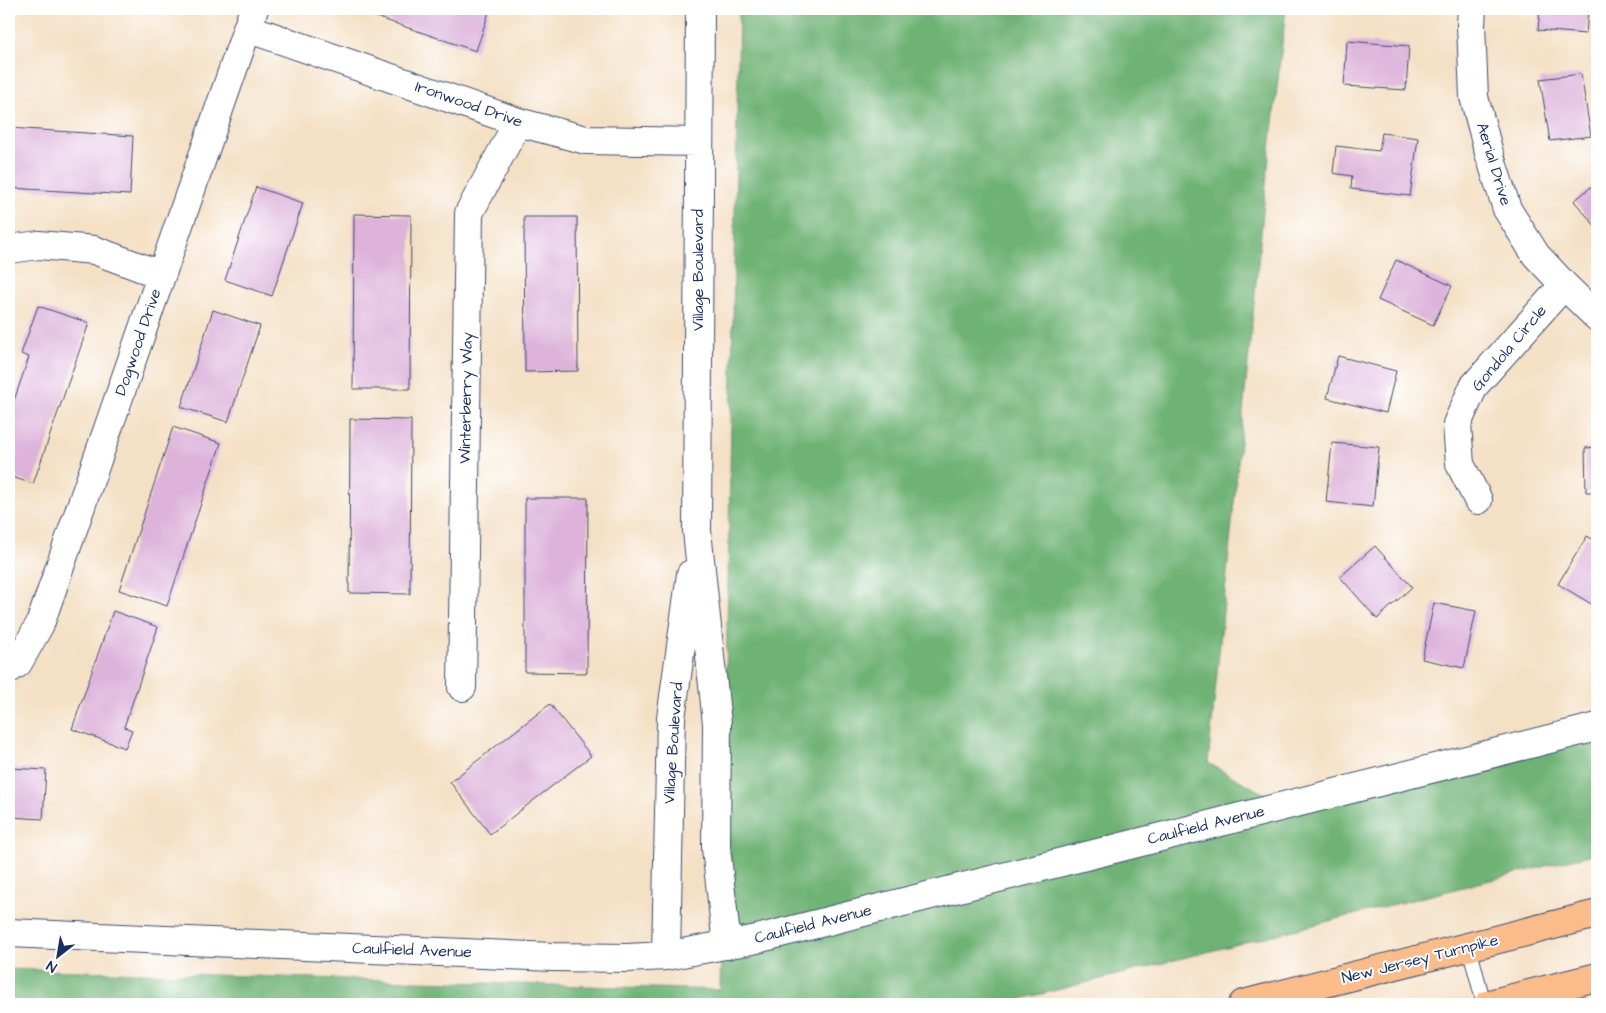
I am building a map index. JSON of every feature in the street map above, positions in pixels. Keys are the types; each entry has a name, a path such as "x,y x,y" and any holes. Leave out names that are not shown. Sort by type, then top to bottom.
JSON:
{"highway":[{"name":"New Jersey Turnpike","path":"1243,1004 1597,914"},
{"path":"1489,1004 1597,977"}],"street":[{"name":"Village Boulevard","path":"700,9 697,531 717,724 716,848 727,945"},
{"name":"Aerial Drive","path":"1472,9 1470,25 1474,96 1488,153 1507,209 1536,255 1597,317"},
{"name":"Ironwood Drive","path":"251,18 518,122 586,140 699,142"},
{"name":"Dogwood Drive","path":"9,669 18,663 40,624 251,18"},
{"name":"Winterberry Way","path":"462,687 469,212 518,122"},
{"path":"9,249 39,245 94,250 161,275"},
{"name":"Gondola Circle","path":"1478,500 1460,464 1457,424 1474,386 1564,285"},
{"name":"Village Boulevard","path":"666,956 671,718 697,531"},
{"name":"Caulfield Avenue","path":"9,933 553,957 627,958 666,956 757,939 1597,727"}],"lane":[{"path":"1469,947 1484,1004"}],"green space":[{"path":"739,9 1286,9 1265,193 1208,763 1292,809 1597,738 1597,853 1002,1004 9,1004 9,969 720,990"}],"building":[{"path":"353,9 490,9 476,51"},
{"path":"1540,9 1588,9 1586,34 1538,30"},
{"path":"1347,41 1409,46 1406,90 1344,86"},
{"path":"1581,74 1591,136 1550,141 1540,79"},
{"path":"9,128 133,136 130,195 9,188"},
{"path":"1382,133 1418,138 1410,196 1351,189 1352,176 1333,173 1336,146 1379,151"},
{"path":"1597,182 1597,228 1574,201"},
{"path":"256,187 303,203 272,296 225,280"},
{"path":"354,214 411,215 410,389 353,389"},
{"path":"524,217 577,217 578,371 525,372"},
{"path":"1396,260 1452,286 1433,325 1378,300"},
{"path":"38,306 89,323 33,484 9,476 9,415 29,357 21,354"},
{"path":"213,310 260,326 228,422 181,407"},
{"path":"1338,356 1396,371 1386,413 1327,398"},
{"path":"350,419 411,420 410,594 349,593"},
{"path":"173,427 221,443 167,606 119,590"},
{"path":"1332,443 1379,447 1373,507 1326,502"},
{"path":"1597,447 1597,492 1586,492 1585,448"},
{"path":"525,498 588,498 587,673 525,672"},
{"path":"1587,536 1597,542 1597,598 1593,605 1558,584"},
{"path":"1375,546 1412,587 1377,619 1340,577"},
{"path":"1434,603 1476,611 1464,668 1422,659"},
{"path":"113,611 158,627 124,727 132,730 125,748 72,729"},
{"path":"550,704 591,756 490,834 450,782"},
{"path":"9,768 46,770 43,819 9,817"}]}
